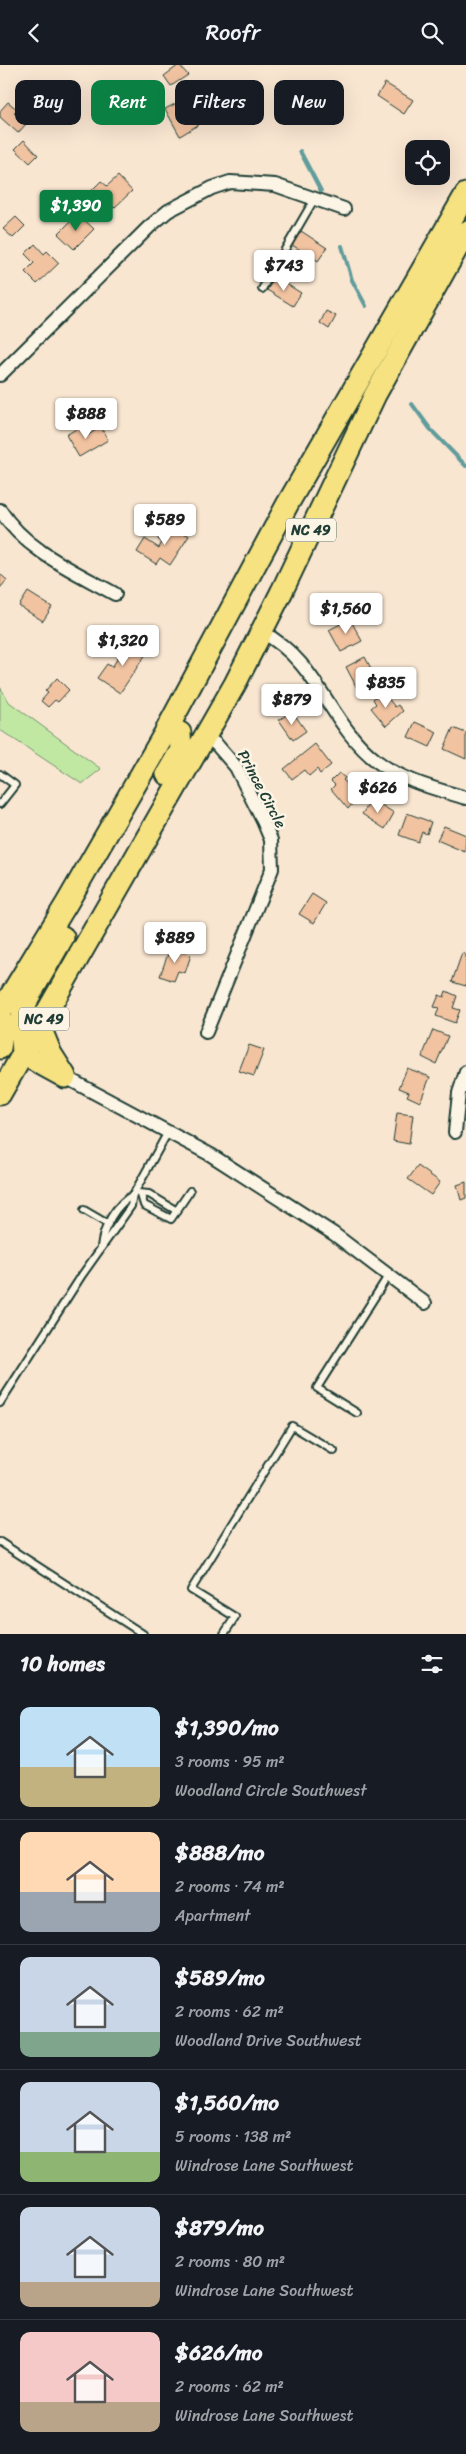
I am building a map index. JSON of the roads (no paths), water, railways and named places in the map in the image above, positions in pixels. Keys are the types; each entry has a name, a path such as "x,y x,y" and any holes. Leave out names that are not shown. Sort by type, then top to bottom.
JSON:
{"highway":[{"name":"NC 49","path":"0,1012 67,903 169,727 292,496 466,193"},
{"name":"NC 49","path":"0,1094 154,827 262,632 375,395 466,231"},
{"path":"154,827 146,812 180,750 180,733 169,727"},
{"path":"65,1077 24,1054 21,1020 28,998 75,916 67,903"},
{"path":"0,1012 2,1034 0,1048"},
{"path":"40,1027 51,1054 65,1077"}],"street":[{"path":"0,375 149,227 168,211 212,187 230,182 275,185 344,209"},
{"path":"0,510 19,535 42,553 115,594"},
{"path":"262,632 291,650 305,667 345,728 378,762 395,773 466,798"},
{"name":"Prince Circle","path":"205,737 216,744 236,767 263,821 273,851 272,869 206,1032"},
{"path":"455,1132 459,1093 466,1072"},
{"path":"65,1077 211,1155 334,1234 425,1303"}],"lane":[{"path":"262,289 315,198"},
{"path":"0,774 15,785 0,804"},
{"path":"0,1403 101,1247 111,1237 131,1206 168,1132"},
{"path":"136,1194 144,1205 171,1219 190,1191"},
{"path":"101,1247 102,1234 122,1200 136,1194 148,1194 176,1211"},
{"path":"84,1210 108,1224"},
{"path":"357,1413 317,1388 388,1276"},
{"path":"224,1634 234,1617 191,1590 292,1426 334,1451"},
{"path":"0,1543 143,1634"}],"waterway":[{"path":"300,151 321,191"},
{"path":"342,246 352,280 366,306"},
{"path":"412,404 431,430 466,466"}]}
